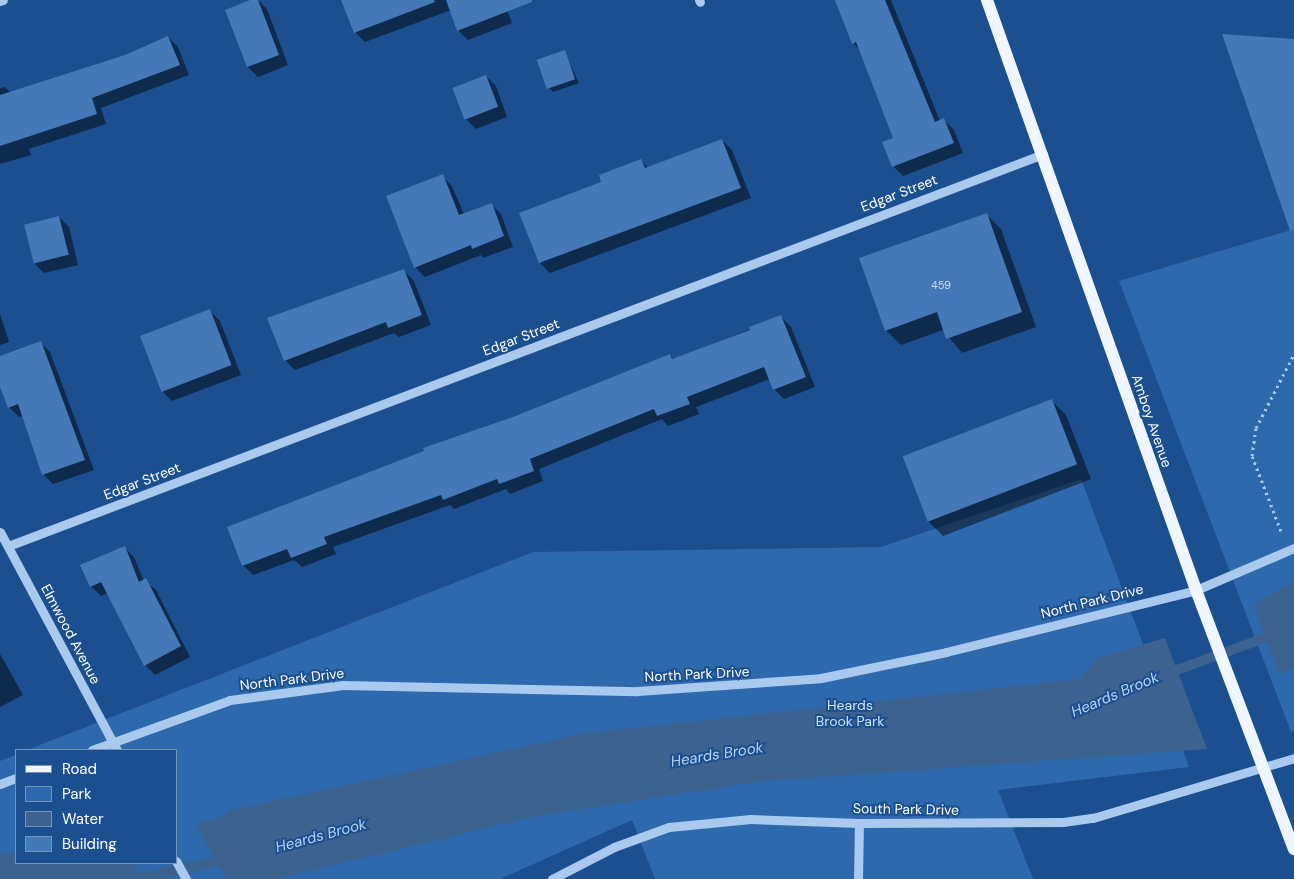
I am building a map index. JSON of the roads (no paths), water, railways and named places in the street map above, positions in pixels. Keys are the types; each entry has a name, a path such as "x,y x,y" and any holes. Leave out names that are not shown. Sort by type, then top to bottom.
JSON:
{"main road":[{"name":"Amboy Avenue","path":"987,0 1196,590 1294,849"}],"street":[{"name":"Edgar Street","path":"8,546 1043,154"},
{"name":"Elmwood Avenue","path":"0,532 115,746"},
{"name":"North Park Drive","path":"98,749 115,746 230,700 343,685 637,691 821,678 896,664 1196,590 1291,549"},
{"name":"South Park Drive","path":"552,879 608,850 669,827 731,819 859,822 1063,822 1093,818 1294,758"},
{"path":"0,784 15,778"},
{"path":"858,879 859,822"},
{"path":"178,864 186,879"}],"water":[{"path":"1294,582 1294,668 1279,675 1254,604"},
{"path":"1165,638 1207,749 764,781 536,816 276,879 226,879 196,825 225,816 227,811 581,734 1080,679 1098,658"},
{"path":"15,852 15,864 134,864 142,879 0,879 0,854"}],"waterway":[{"name":"Heards Brook","path":"1166,674 1281,632 1294,632"},
{"name":"Heards Brook","path":"135,879 230,859"}],"park label":[{"name":"Heards Brook Park","path":"850,714"}]}
